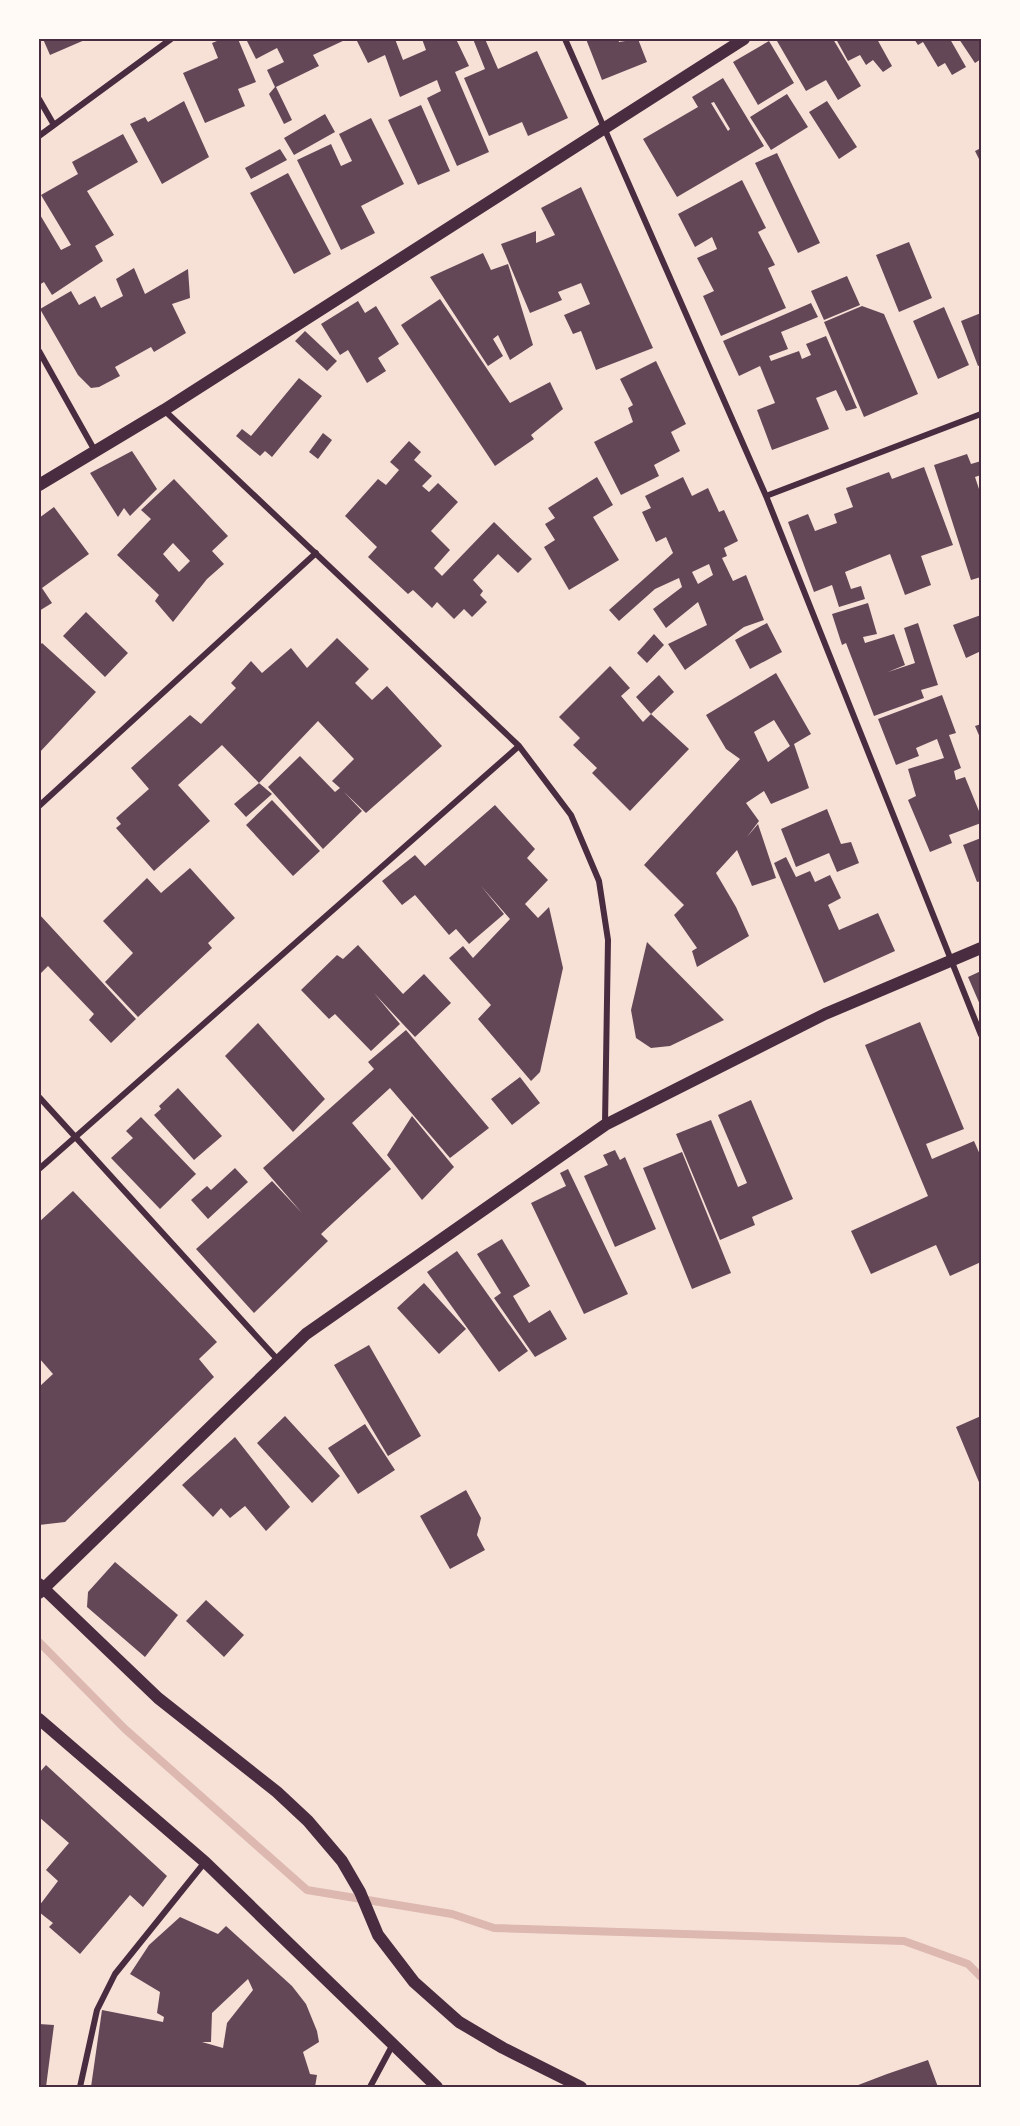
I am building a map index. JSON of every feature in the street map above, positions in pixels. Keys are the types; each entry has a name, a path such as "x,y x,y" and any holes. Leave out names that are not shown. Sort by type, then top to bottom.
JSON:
{"main road":[{"path":"39,485 164,410 744,39"},
{"path":"581,2087 503,2049 459,2022 414,1982 378,1935 360,1892 342,1861 308,1821 277,1792 158,1698 41,1589 306,1334 605,1125 825,1014 981,948"},
{"path":"39,1719 205,1862 392,2046 437,2087"}],"street":[{"path":"39,136 171,39"},
{"path":"566,39 603,129 766,496 981,1035"},
{"path":"39,99 54,125"},
{"path":"39,351 95,451"},
{"path":"164,410 519,746 571,814 599,880 608,939 605,1125"},
{"path":"766,496 981,414"},
{"path":"39,806 316,553"},
{"path":"39,1169 519,746"},
{"path":"39,1097 279,1361"},
{"path":"80,2087 97,2010 115,1974 205,1862"},
{"path":"370,2087 392,2046"}],"building":[{"path":"43,39 87,39 50,55"},
{"path":"222,39 238,39 256,82 238,89 245,106 205,123 183,73 218,58 212,43"},
{"path":"246,39 347,39 313,55 319,66 276,87 292,120 284,124 269,94 275,87 267,70 284,62 277,48 256,59"},
{"path":"356,39 395,39 403,60 426,50 422,39 456,39 469,66 455,72 489,152 457,166 427,98 441,91 437,80 400,97 385,55 368,63"},
{"path":"473,39 485,39 498,69 537,51 568,118 528,136 522,122 489,136 464,78 485,69"},
{"path":"586,39 618,39 619,42 638,39 647,62 602,80"},
{"path":"781,39 833,39 861,86 838,100 826,80 806,91 777,41"},
{"path":"836,39 877,39 892,66 883,72 873,60 866,65 860,55 848,61"},
{"path":"914,39 950,39 966,67 952,75 945,63 938,67 923,42 918,45"},
{"path":"959,39 981,39 981,59 975,63"},
{"path":"769,41 794,83 758,105 733,62"},
{"path":"723,78 764,146 677,197 643,139 698,107 692,97","holes":["714,102 730,129 728,131 711,103"]},
{"path":"787,94 808,127 771,150 750,117"},
{"path":"184,101 209,157 162,184 130,124 145,117 148,122"},
{"path":"827,101 857,147 839,159 809,112"},
{"path":"421,105 450,171 418,185 388,120"},
{"path":"325,114 335,132 294,155 284,138"},
{"path":"371,118 404,184 361,206 375,233 341,250 297,160 331,144 341,166 352,161 339,134"},
{"path":"123,134 138,162 87,191 114,235 95,246 103,261 52,295 44,282 39,285 39,213 61,250 71,245 41,195 78,174 72,162"},
{"path":"981,148 981,163 975,151"},
{"path":"280,149 287,160 251,179 245,168"},
{"path":"777,153 820,243 798,253 755,163"},
{"path":"288,173 331,254 294,274 250,193"},
{"path":"742,180 766,228 758,232 775,265 768,268 786,308 721,336 703,296 714,291 697,258 717,249 712,237 695,247 678,214"},
{"path":"581,187 653,348 596,370 581,331 573,334 564,315 590,304 581,283 558,292 562,300 530,313 501,244 536,231 536,243 555,235 541,208"},
{"path":"909,242 932,298 899,312 876,255"},
{"path":"483,253 491,270 508,264 533,345 510,360 498,335 493,339 503,356 488,366 430,277"},
{"path":"134,268 145,294 188,269 190,298 172,304 186,333 154,352 151,347 115,367 120,376 99,387 91,388 78,375 40,309 71,291 79,305 95,296 101,308 123,296 116,279"},
{"path":"847,276 860,305 824,320 811,291"},
{"path":"440,299 510,403 550,382 563,409 531,435 534,439 495,466 401,325"},
{"path":"358,301 365,313 376,306 399,344 378,358 386,371 367,383 348,350 340,355 321,324"},
{"path":"811,303 818,317 781,332 788,349 769,356 771,361 799,351 802,359 811,355 806,344 826,336 857,408 846,411 836,390 816,398 829,429 772,450 757,410 775,403 760,366 739,376 723,341"},
{"path":"862,306 884,314 918,394 864,417 824,322"},
{"path":"944,307 969,365 938,379 913,321"},
{"path":"981,313 981,365 978,366 961,321"},
{"path":"305,331 337,361 327,371 295,341"},
{"path":"656,361 686,424 671,432 680,451 654,465 659,476 621,495 594,442 633,422 628,408 633,405 620,379"},
{"path":"299,378 322,396 272,457 265,451 260,456 236,436 242,429 251,436"},
{"path":"323,433 332,440 318,459 309,452"},
{"path":"409,441 421,452 414,460 432,476 422,486 429,492 438,483 458,502 431,531 450,550 434,568 442,576 494,522 532,559 518,573 498,554 473,580 483,591 480,595 487,602 472,617 464,609 454,619 437,602 432,608 413,590 408,594 368,557 377,547 345,516 378,479 386,485 399,470 390,462"},
{"path":"132,451 157,489 130,516 124,508 118,517 90,473"},
{"path":"967,454 971,464 981,461 981,475 975,477 981,495 981,577 971,580 934,465"},
{"path":"924,467 953,545 921,556 931,585 905,595 890,554 845,572 851,589 861,586 865,599 839,607 832,585 814,592 788,522 808,514 815,531 837,523 834,514 853,507 846,488 889,472 892,479"},
{"path":"597,477 613,505 593,517 619,560 569,590 544,547 555,540 545,524 555,518 548,508"},
{"path":"683,477 692,496 708,488 719,512 724,510 738,541 724,548 727,556 722,558 733,581 746,575 764,620 744,627 685,670 668,644 707,625 698,602 666,628 653,609 682,587 679,578 655,589 619,621 609,610 673,553 666,537 656,542 642,512 651,508 645,496","holes":["709,564 713,575 698,584 692,572"]},
{"path":"174,479 228,536 212,551 224,564 207,579 173,622 155,601 159,595 117,555 151,519 141,510","holes":["173,543 190,561 179,572 163,554"]},
{"path":"54,507 89,554 42,588 52,603 39,611 39,518"},
{"path":"868,603 877,634 863,637 865,643 894,634 905,665 888,672 915,663 904,628 918,623 938,685 921,690 924,698 874,716 846,643 842,645 832,614"},
{"path":"86,612 128,653 105,677 63,636"},
{"path":"981,615 981,651 966,658 953,625"},
{"path":"767,623 782,652 750,669 735,640"},
{"path":"654,634 664,645 647,663 637,653"},
{"path":"337,638 369,669 355,683 372,700 387,686 442,746 366,813 344,792 362,811 323,849 268,787 300,756 335,792 340,788 332,781 354,759 318,721 259,783 222,745 178,785 210,821 154,871 116,828 121,824 116,818 149,789 131,768 190,715 201,724 236,688 231,683 251,661 262,673 291,648 307,668"},
{"path":"42,643 96,692 39,753 39,646"},
{"path":"610,666 630,688 621,696 643,722 651,714 689,749 630,811 592,773 597,768 573,745 580,738 559,717"},
{"path":"776,673 811,734 794,744 809,788 771,804 764,791 746,803 759,821 747,837 758,824 776,878 752,886 737,850 716,873 736,907 749,936 697,967 692,951 697,948 674,915 684,905 644,865 740,759 726,749 706,715","holes":["774,720 790,746 768,762 754,732"]},
{"path":"659,675 674,692 651,714 636,697"},
{"path":"942,695 956,733 949,735 961,768 954,771 956,780 965,777 981,816 981,823 949,835 952,843 930,852 908,800 916,796 908,769 944,758 937,739 916,748 919,756 896,765 878,719"},
{"path":"981,724 981,740 975,726"},
{"path":"259,783 272,794 246,817 234,804"},
{"path":"272,800 320,851 293,876 246,825"},
{"path":"495,805 535,849 527,858 548,880 525,904 538,918 549,907 563,968 540,1072 531,1081 478,1019 491,1005 449,958 463,946 473,958 510,919 481,886 504,914 469,944 456,929 449,935 415,895 402,905 382,881 415,855 425,866"},
{"path":"827,809 841,844 851,842 859,863 837,872 829,853 796,867 781,829"},
{"path":"981,838 981,881 977,882 963,845"},
{"path":"786,857 796,877 810,871 815,882 830,875 841,898 828,905 839,930 878,913 895,951 824,983 774,863"},
{"path":"190,868 235,918 208,943 212,948 138,1017 105,982 133,953 103,921 147,878 161,893"},
{"path":"39,914 136,1019 111,1043 89,1020 94,1014 48,966 39,975"},
{"path":"647,942 724,1020 670,1046 651,1048 636,1038 631,1010"},
{"path":"358,945 403,994 424,974 451,1003 415,1037 374,993 400,1024 371,1051 335,1014 329,1019 301,990 337,955 343,959"},
{"path":"981,971 981,1007 968,977"},
{"path":"920,1022 964,1129 926,1144 932,1159 974,1141 981,1157 981,1262 950,1276 936,1245 871,1274 851,1231 928,1196 865,1045"},
{"path":"258,1023 325,1099 293,1132 225,1056"},
{"path":"406,1030 489,1128 450,1158 390,1088 352,1123 391,1169 321,1234 328,1241 254,1313 196,1249 272,1181 302,1213 263,1168 374,1069 368,1062"},
{"path":"520,1077 540,1103 512,1125 491,1099"},
{"path":"178,1088 222,1136 194,1160 154,1115 161,1109 159,1106"},
{"path":"751,1100 793,1199 752,1217 755,1225 720,1240 676,1134 711,1120 738,1187 747,1183 718,1115"},
{"path":"412,1116 454,1167 422,1200 387,1155"},
{"path":"141,1117 196,1174 160,1209 111,1158 133,1138 126,1131"},
{"path":"615,1150 620,1160 625,1157 656,1229 615,1247 584,1176 608,1165 603,1155"},
{"path":"682,1152 731,1273 692,1289 643,1168"},
{"path":"235,1168 248,1182 208,1219 191,1200 207,1186 211,1190"},
{"path":"568,1169 628,1294 584,1314 531,1203 566,1186 560,1173"},
{"path":"73,1191 217,1342 199,1359 214,1377 65,1522 39,1525 39,1387 53,1374 39,1358 39,1222"},
{"path":"502,1239 530,1286 513,1296 529,1323 550,1310 567,1339 535,1357 494,1298 501,1293 477,1254"},
{"path":"457,1251 528,1351 499,1372 427,1272"},
{"path":"424,1283 466,1329 439,1354 397,1308"},
{"path":"369,1345 421,1436 388,1456 334,1365"},
{"path":"285,1416 340,1476 312,1503 257,1443"},
{"path":"981,1416 981,1487 956,1427"},
{"path":"365,1424 395,1470 358,1494 328,1448"},
{"path":"235,1437 290,1507 266,1531 245,1506 230,1518 221,1508 213,1517 182,1485"},
{"path":"466,1490 481,1518 477,1535 485,1550 450,1569 420,1516"},
{"path":"115,1562 178,1615 145,1657 87,1607 88,1592"},
{"path":"206,1600 244,1635 224,1657 186,1621"},
{"path":"46,1765 167,1876 143,1907 130,1895 80,1954 49,1927 53,1923 39,1912 39,1906 58,1881 46,1870 69,1843 39,1817 39,1773"},
{"path":"180,1917 218,1934 226,1926 292,1986 306,2004 319,2042 303,2052 310,2074 317,2075 315,2087 91,2087 102,2010 163,2022 164,2017 157,2013 160,1992 130,1974 149,1945","holes":["248,1979 253,1990 227,2023 223,2048 202,2042 211,2042 212,2013"]},
{"path":"39,2024 54,2025 46,2087 39,2087"},
{"path":"928,2060 938,2087 853,2087 887,2074"}],"waterway":[{"path":"39,1642 125,1729 307,1890 452,1914 494,1928 904,1941 968,1964 981,1977"}]}
